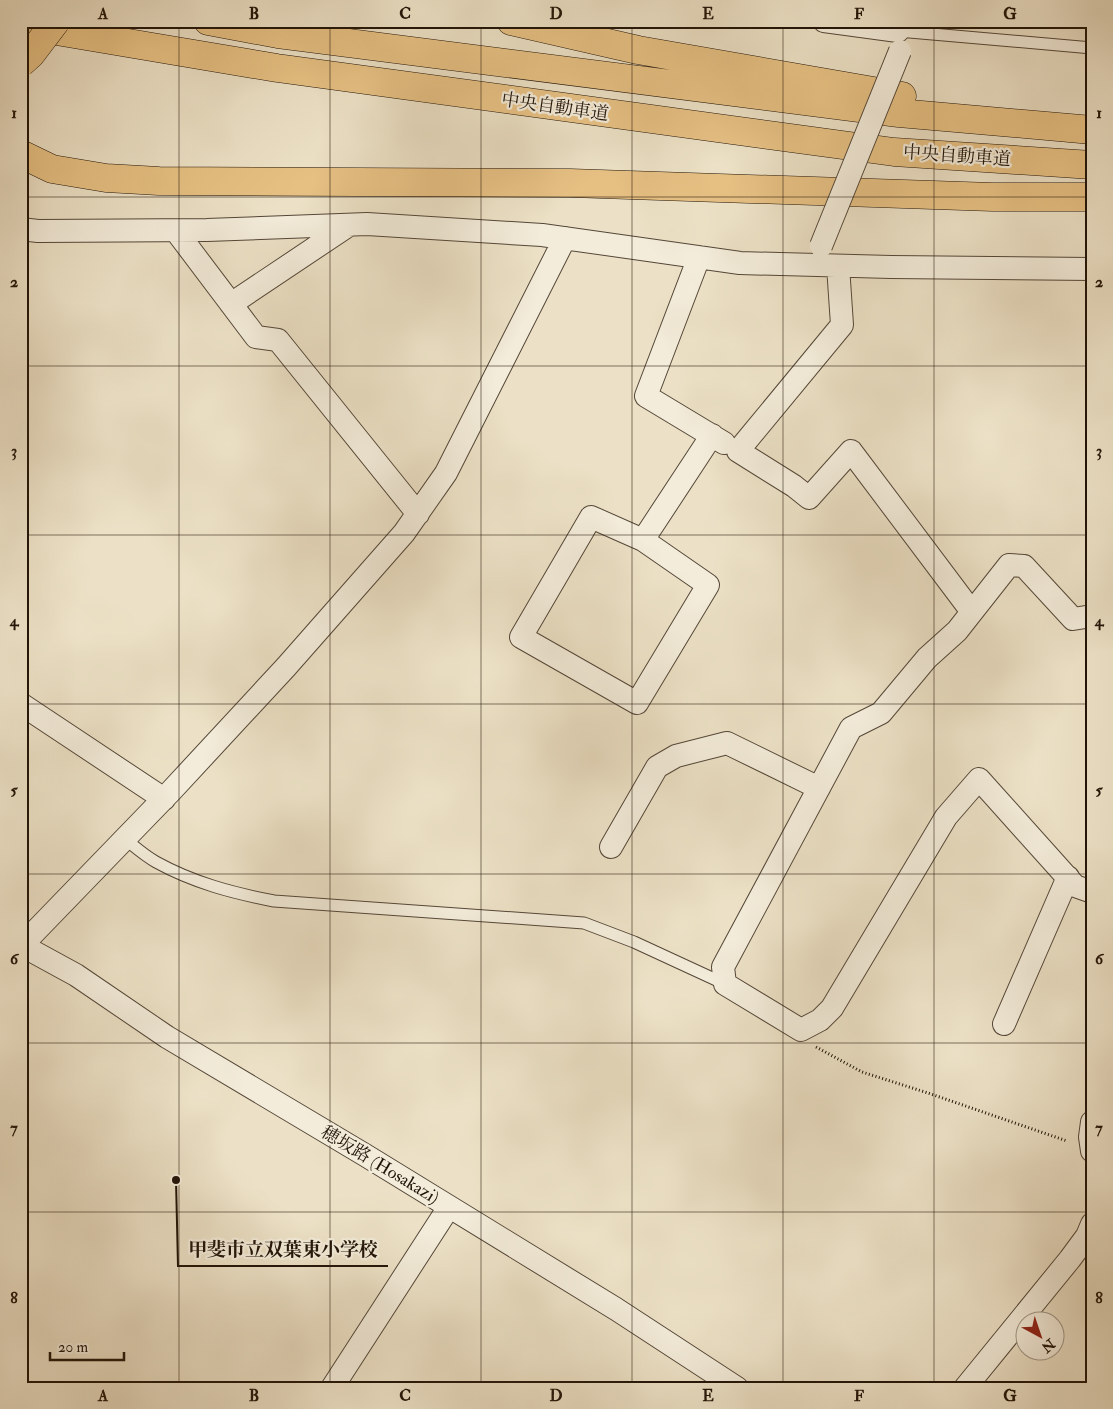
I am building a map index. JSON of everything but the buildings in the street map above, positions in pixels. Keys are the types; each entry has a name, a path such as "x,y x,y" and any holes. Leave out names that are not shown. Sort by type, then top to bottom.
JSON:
{"highway":[{"path":"21,63 31,54 56,21"},
{"name":"中央自動車道","path":"208,21 298,36 899,113 1092,129"},
{"path":"511,21 638,50 1092,129"},
{"name":"中央自動車道","path":"21,25 277,68 894,152 1092,165"},
{"path":"21,154 52,169 106,178 159,181 570,183 993,197 1092,197"}],"street":[{"path":"817,256 903,34 824,21"},
{"path":"232,304 349,225"},
{"path":"21,230 176,231 386,225 542,234 740,263 817,256 838,266 1091,272"},
{"path":"176,231 256,337 278,340 418,514"},
{"path":"22,945 164,799 286,667 404,533 446,473 565,238"},
{"path":"699,257 646,396 794,486 809,498 851,451 972,612"},
{"path":"738,451 842,325 838,266"},
{"path":"643,540 712,435"},
{"path":"591,517 643,540 708,585 637,703 521,638 591,517"},
{"path":"1092,616 1074,619 1024,566 1009,565 957,631 926,658 881,713 851,728 723,967 725,984 801,1030 820,1020 832,1008 946,817 979,779 1075,886 1092,892"},
{"path":"21,704 164,799"},
{"path":"611,847 657,767 676,756 728,743 818,788"},
{"path":"1004,1024 1068,877"},
{"name":"穂坂路 (Hosakazi)","path":"22,945 76,975 167,1037 616,1309 737,1388"},
{"path":"1092,1122 1090,1137 1092,1150"},
{"path":"332,1388 449,1207"},
{"path":"966,1388 1070,1259 1087,1236 1092,1224"}],"lane":[{"path":"903,34 1092,48"},
{"path":"125,839 155,862 195,880 231,892 274,902 584,923 634,942 725,984"}],"path":[{"path":"801,1030 812,1045 862,1072 1092,1150"}],"place":[{"name":"甲斐市立双葉東小学校","path":"176,1180"}]}
